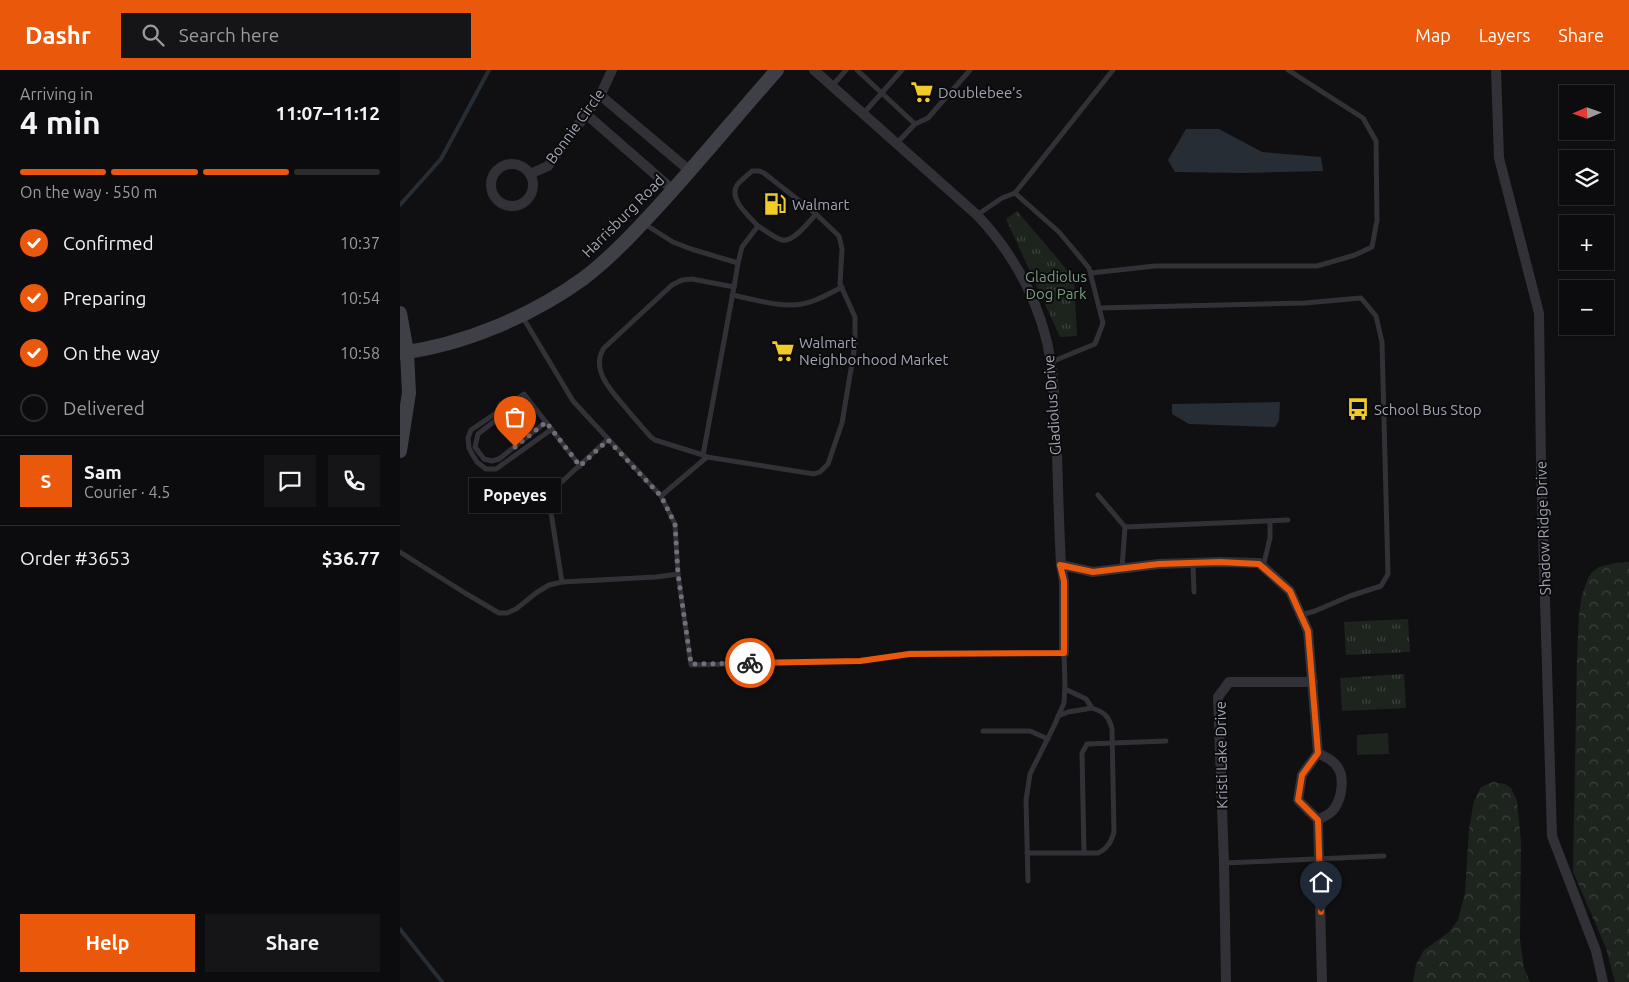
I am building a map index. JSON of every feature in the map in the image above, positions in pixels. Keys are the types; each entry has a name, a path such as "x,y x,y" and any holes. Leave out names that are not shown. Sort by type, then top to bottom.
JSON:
{"main road":[{"name":"Harrisburg Road","path":"404,353 427,349 474,335 521,315 548,301 584,278 618,249 643,223 777,70"},
{"path":"400,313 409,393 400,451"}],"street":[{"name":"Bonnie Circle","path":"530,174 548,166 600,95 612,70"},
{"name":"Gladiolus Drive","path":"814,70 978,215 1012,258 1037,308 1051,362 1054,391 1060,565 1064,581 1064,653"},
{"name":"Shadow Ridge Drive","path":"1496,70 1499,158 1540,313 1541,465 1552,836 1596,951 1603,982"},
{"path":"600,95 690,171"},
{"path":"586,114 673,190"},
{"name":"Bonnie Circle","path":"512,164 519,165 530,174 533,181 533,189 530,196 521,205 508,206 502,204 493,194 491,188 494,175 498,169 512,164"},
{"path":"1060,565 1093,572 1159,564 1259,564 1290,591 1308,631 1313,682 1318,753 1302,775 1298,800 1318,820 1322,982"},
{"name":"Kristi Lake Drive","path":"1226,982 1218,697 1230,682 1313,682"},
{"path":"1318,753 1336,764 1341,775 1339,798 1334,810 1318,820"}],"lane":[{"path":"832,86 846,70"},
{"path":"857,70 915,124"},
{"path":"864,114 902,70"},
{"path":"897,144 915,124 928,118 970,70"},
{"path":"978,215 1002,198 1015,193 1113,70"},
{"path":"1091,273 1155,266 1317,266 1355,255 1372,247 1377,220 1376,141 1363,118 1288,70"},
{"path":"734,287 692,279 682,280 672,285 604,348 600,354 599,364 602,376 607,386 655,440 705,456 814,474 820,472 828,464 842,423 855,345 855,317 840,284 842,249 839,236 816,214 764,173 752,171 736,186 735,193 738,203 758,226 782,240 789,240 795,236 816,214"},
{"path":"1015,193 1059,232 1089,268 1103,323 1095,344 1051,362"},
{"path":"643,223 673,242 738,263"},
{"path":"661,496 705,456 738,263 742,247 758,226"},
{"path":"732,295 776,304 802,304 813,301 842,287"},
{"path":"1099,308 1305,303 1362,298 1376,316 1382,342 1388,574 1381,586 1301,615"},
{"path":"521,315 573,401 661,496 675,524 678,574 691,664 860,661 910,654 1064,653 1064,703 1030,774 1026,800 1028,882"},
{"path":"552,429 496,469 486,469 477,462 469,448 468,438 471,430 524,394 552,429 580,466"},
{"path":"508,405 505,413 478,434 475,447 484,459 492,461 499,459 546,422"},
{"path":"562,582 549,496 554,489 608,440"},
{"path":"1098,495 1125,527 1122,568"},
{"path":"1125,527 1288,520"},
{"path":"1263,567 1270,538 1270,521"},
{"path":"400,552 499,613 507,613 516,609 549,585 562,582 678,574"},
{"path":"1194,563 1194,592"},
{"path":"1065,689 1086,699 1092,708"},
{"path":"1027,853 1098,852 1106,849 1114,832 1113,743 1110,720 1103,712 1092,708 1068,712 1058,716"},
{"path":"983,731 1030,731 1048,739"},
{"path":"1084,853 1082,753 1087,744 1166,741"},
{"path":"1224,863 1384,856"}],"green space":[{"name":"Gladiolus Dog Park","path":"1017,211 1074,278 1077,336 1060,337 1006,219"},
{"path":"1629,562 1629,982 1615,982 1606,948 1573,872 1577,657 1579,614 1582,595 1588,578 1599,567"},
{"path":"1408,619 1410,652 1346,655 1344,622"},
{"path":"1404,674 1406,708 1342,711 1340,678"},
{"path":"1388,733 1389,754 1357,755 1357,735"},
{"path":"1493,782 1505,784 1511,788 1517,801 1521,841 1520,940 1524,968 1530,982 1413,982 1416,965 1424,950 1449,932 1458,920 1465,893 1469,829 1474,801 1481,787"}],"shaded area":[{"path":"1186,129 1219,129 1262,152 1321,157 1323,171 1175,172 1168,160"},
{"path":"1280,402 1279,421 1275,427 1189,424 1172,414 1172,404"}],"waterway":[{"path":"400,205 441,159 489,70"},
{"path":"400,929 442,982"}],"way so far":[{"path":"515,447 546,422 580,466 608,440 661,496 675,524 678,574 691,664 750,663"}],"place":[{"name":"Doublebee's","path":"922,92"},
{"name":"Walmart","path":"775,204"},
{"name":"Walmart Neighborhood Market","path":"783,351"},
{"name":"School Bus Stop","path":"1358,409"},
{"name":"Popeyes","path":"515,447"}],"route":[{"path":"750,663 860,661 910,654 1064,653 1064,581 1060,565 1093,572 1159,564 1220,562 1259,564 1290,591 1308,631 1318,753 1302,775 1298,800 1318,820 1321,912"}]}
